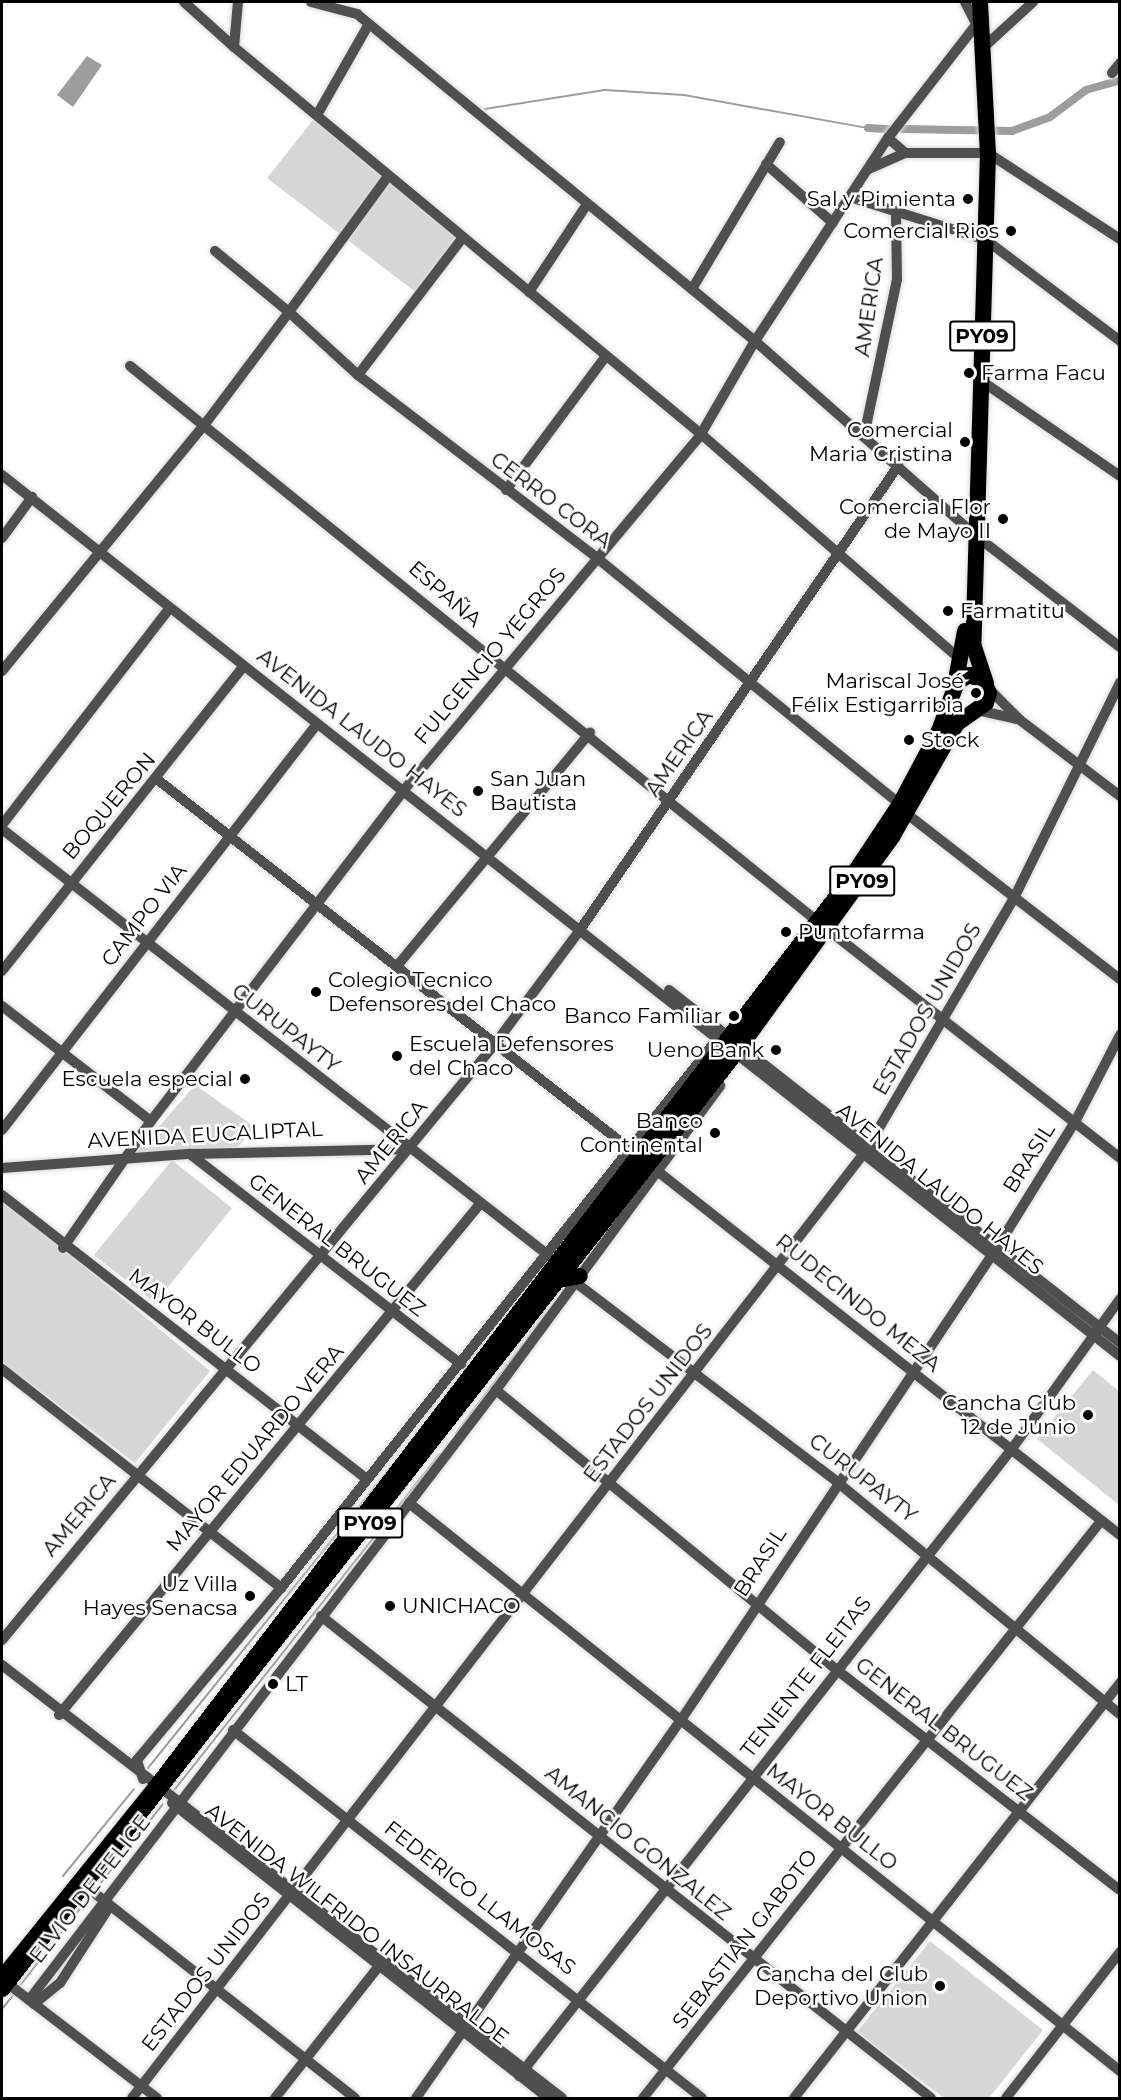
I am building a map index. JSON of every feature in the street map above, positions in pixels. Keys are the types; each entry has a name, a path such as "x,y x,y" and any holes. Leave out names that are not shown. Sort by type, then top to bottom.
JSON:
{"highway":[{"name":"PY09","path":"3,1983 823,925 904,809 957,723 986,703 987,686 973,644 988,145 985,46 980,14"},
{"name":"PY09","path":"904,809 954,690 962,660 975,535"},
{"path":"975,710 962,708 954,690 969,675 987,686"},
{"name":"PY09","path":"3,1983 83,1884 156,1786 267,1669 346,1570 730,1044"},
{"path":"556,1280 578,1279"}],"street":[{"path":"183,2 605,357 701,434 962,660"},
{"path":"234,47 238,2"},
{"path":"311,2 357,14 586,207 755,341 975,535 1119,647"},
{"path":"965,2 980,14"},
{"path":"985,46 1034,2"},
{"name":"FULGENCIO YEGROS","path":"63,1248 151,1120 404,789 701,434 755,341 888,138 980,14"},
{"path":"317,115 369,24"},
{"path":"1112,73 1119,63"},
{"path":"888,138 905,153"},
{"path":"692,289 780,142"},
{"path":"868,170 905,153 988,145 1119,239"},
{"path":"766,164 833,223"},
{"path":"4,668 205,424 388,176"},
{"path":"850,197 896,216 960,228 986,240 1119,341"},
{"path":"529,292 586,207"},
{"name":"AMERICA","path":"864,436 897,279 896,216"},
{"path":"358,375 463,237"},
{"name":"CERRO CORA","path":"215,252 289,312 358,375 597,558 1014,898 1119,979"},
{"path":"506,490 605,357"},
{"name":"ESPAÑA","path":"130,366 205,424 504,671 590,733 668,802 945,1021 1076,1120 1119,1158"},
{"path":"980,380 1119,476"},
{"name":"AMERICA","path":"2,1640 226,1368 412,1149 494,1045 582,927 750,685 836,552 898,466"},
{"name":"AVENIDA LAUDO HAYES","path":"2,476 32,497 96,555 491,856 867,1149 998,1246 1098,1333 1119,1356"},
{"path":"2,538 32,497"},
{"path":"2,827 85,723 168,610"},
{"name":"BOQUERON","path":"2,970 70,883 158,780 244,666"},
{"name":"ESTADOS UNIDOS","path":"132,2098 350,1821 696,1372 781,1266 867,1149 945,1021 1014,898 1119,683"},
{"path":"987,686 1020,720 1119,796"},
{"path":"975,710 1020,720"},
{"name":"CAMPO VIA","path":"2,1130 317,724"},
{"path":"397,966 491,856 590,733"},
{"path":"158,780 313,906 397,966 494,1045 631,1150"},
{"name":"CURUPAYTY","path":"2,827 234,1013 548,1255"},
{"path":"2,1006 151,1120"},
{"name":"BRASIL","path":"416,2098 521,1955 600,1835 681,1720 836,1481 998,1246 1076,1120 1119,1035"},
{"path":"135,1765 631,1150 730,1044"},
{"name":"ELVIO DE FELICE","path":"32,2002 60,1983 107,1904 233,1730 267,1669 321,1616 346,1570 409,1503 496,1390 656,1170 724,1081 730,1044"},
{"name":"AVENIDA EUCALIPTAL","path":"2,1168 190,1154 412,1149"},
{"name":"AVENIDA LAUDO HAYES","path":"867,1149 991,1255 1098,1333 1119,1343"},
{"name":"GENERAL BRUGUEZ","path":"190,1154 392,1314 460,1364"},
{"name":"RUDECINDO MEZA","path":"656,1170 781,1266 1119,1535"},
{"name":"MAYOR BULLO","path":"2,1195 63,1248 226,1368 366,1478"},
{"name":"MAYOR EDUARDO VERA","path":"61,1714 209,1531 392,1314 480,1204"},
{"name":"CURUPAYTY","path":"578,1279 928,1554 1119,1714"},
{"name":"TENIENTE FLEITAS","path":"521,2072 663,1888 1011,1450 1098,1333 1119,1299"},
{"path":"2,1370 138,1474 280,1588"},
{"name":"GENERAL BRUGUEZ","path":"496,1390 837,1670 1119,1890"},
{"name":"MAYOR BULLO","path":"409,1503 1119,2071"},
{"name":"SEBASTIAN GABOTO","path":"643,2098 1101,1521"},
{"name":"AMANCIO GONZALEZ","path":"321,1616 600,1835 753,1960 931,2098"},
{"path":"2,1667 156,1786"},
{"path":"794,2098 1119,1683"},
{"path":"61,1714 135,1765 156,1786"},
{"name":"FEDERICO LLAMOSAS","path":"233,1730 578,1998 702,2098"},
{"path":"135,1765 156,1786"},
{"name":"AVENIDA WILFRIDO INSAURRALDE","path":"156,1786 466,2030 521,2072 562,2098"},
{"name":"AVENIDA WILFRIDO INSAURRALDE","path":"179,1804 194,1810 292,1893"},
{"path":"83,1884 216,1992 355,2098"},
{"path":"1006,2098 1119,1952"},
{"path":"275,2098 381,1963"},
{"path":"3,1983 32,2002 158,2098"},
{"name":"AVENIDA WILFRIDO INSAURRALDE","path":"521,2072 548,2098"}],"shaded area":[{"path":"87,56 102,65 73,107 57,95"},
{"path":"317,115 463,237 418,294 267,178"},
{"path":"195,1085 255,1127 238,1147 136,1153"},
{"path":"172,1160 232,1208 155,1303 94,1255"},
{"path":"2,1198 210,1371 135,1463 2,1362"},
{"name":"Cancha Club 12 de Junio","path":"1093,1370 1119,1391 1119,1505 1037,1439"},
{"name":"Cancha del Club Deportivo Union","path":"930,1941 1043,2030 989,2098 944,2098 857,2032"}],"waterway":[{"path":"903,129 1012,131 1050,117 1086,90 1120,80"},
{"path":"485,109 605,90 684,95 868,128"},
{"path":"868,128 887,129"},
{"path":"456,1433 546,1313"},
{"path":"172,1793 440,1454"},
{"path":"148,1768 393,1464"},
{"path":"63,1876 134,1789"},
{"path":"99,1885 163,1804"},
{"path":"18,1988 90,1896"},
{"path":"2,2009 15,1993"}],"place":[{"name":"Sal y Pimienta","path":"968,199"},
{"name":"Comercial Rios","path":"1011,231"},
{"name":"Farma Facu","path":"969,373"},
{"name":"Comercial Maria Cristina","path":"965,442"},
{"name":"Comercial Flor de Mayo II","path":"1003,519"},
{"name":"Farmatitu","path":"948,611"},
{"name":"Mariscal José Félix Estigarribia","path":"976,693"},
{"name":"Stock","path":"909,740"},
{"name":"San Juan Bautista","path":"478,791"},
{"name":"Puntofarma","path":"786,932"},
{"name":"Colegio Tecnico Defensores del Chaco","path":"316,992"},
{"name":"Banco Familiar","path":"734,1016"},
{"name":"Ueno Bank","path":"776,1050"},
{"name":"Escuela Defensores del Chaco","path":"397,1056"},
{"name":"Escuela especial","path":"245,1079"},
{"name":"Banco Continental","path":"715,1133"},
{"name":"Cancha Club 12 de Junio","path":"1088,1415"},
{"name":"Uz Villa Hayes Senacsa","path":"250,1596"},
{"name":"UNICHACO","path":"390,1606"},
{"name":"LT","path":"273,1684"},
{"name":"Cancha del Club Deportivo Union","path":"940,1986"}]}
